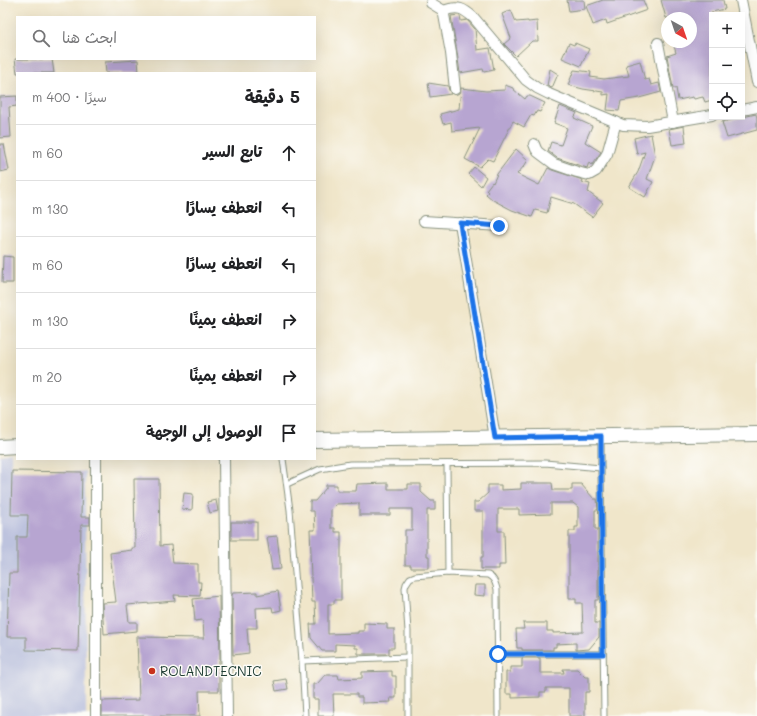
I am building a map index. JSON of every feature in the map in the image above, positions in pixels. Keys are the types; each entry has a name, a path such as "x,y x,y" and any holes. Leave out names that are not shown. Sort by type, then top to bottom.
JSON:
{"main road":[{"path":"316,440 757,434"},
{"path":"0,447 16,446"}],"street":[{"path":"741,0 757,82"},
{"path":"432,3 444,11"},
{"path":"444,11 461,8 467,11 526,80 537,88 623,125 647,126 709,116"},
{"path":"444,11 452,54 455,89"},
{"path":"658,43 673,122"},
{"path":"745,109 757,107"},
{"path":"534,144 538,152 554,164 589,175 596,171 607,154 616,122"},
{"path":"424,221 499,226"},
{"path":"460,223 495,438"},
{"path":"96,460 96,716"},
{"path":"224,460 227,716"}],"lane":[{"path":"601,436 604,716"},
{"path":"283,460 290,510 305,716"},
{"path":"287,484 320,469 350,464 545,463 601,468"},
{"path":"447,464 448,573"},
{"path":"408,716 406,584 410,578 415,576 448,573 488,575 493,578 495,582 497,588 498,716"},
{"path":"498,654 603,654"},
{"path":"302,661 408,657"}],"shaded area":[{"path":"11,453 12,479 85,471 86,716 0,716 0,455"}],"building":[{"path":"567,0 584,0 585,9 569,11"},
{"path":"603,0 643,0 647,10 607,24 606,20 593,25 586,6"},
{"path":"661,0 723,0 725,9 709,12 709,101 705,102 703,97 678,100 676,88 673,88 667,56 676,53 675,48 697,48 697,12 664,12"},
{"path":"511,10 516,22 537,21 538,41 532,41 516,56 504,44 511,38 502,14"},
{"path":"459,15 461,21 467,20 475,29 477,50 490,48 494,70 484,72 483,69 460,73 451,16"},
{"path":"569,43 574,45 575,43 589,49 581,66 562,58"},
{"path":"15,59 52,60 54,72 17,72"},
{"path":"138,60 139,72 106,72 105,62"},
{"path":"640,61 645,80 649,79 651,85 659,83 661,92 621,101 619,111 607,110 609,94 603,95 603,92 568,85 574,70 591,72 590,77 604,79 629,76 626,65"},
{"path":"550,69 558,74 552,88 547,86"},
{"path":"428,83 448,86 451,94 430,97"},
{"path":"505,85 513,88 525,99 527,96 530,96 545,103 540,112 537,111 534,116 531,115 524,127 513,121 493,161 488,159 480,167 465,159 480,128 452,131 451,122 443,124 440,114 459,109 461,88 486,91 505,90"},
{"path":"16,96 16,106 9,107 11,137 0,138 0,97"},
{"path":"560,106 577,113 574,118 592,126 585,142 601,152 592,165 589,162 587,168 557,158 548,151 551,142 561,145 567,128 554,123"},
{"path":"756,114 757,130 727,138 722,122 730,120 745,120 745,117"},
{"path":"684,126 686,143 672,145 669,129"},
{"path":"651,134 655,156 647,179 653,182 645,197 629,187 638,172 645,152 637,154 634,138"},
{"path":"0,144 4,144 9,170 0,172"},
{"path":"516,149 528,160 517,174 539,185 548,168 583,180 582,182 590,184 588,192 603,203 592,217 574,204 551,197 547,213 535,210 532,217 512,210 493,200 486,194 488,192 486,190 492,182 493,183 497,174"},
{"path":"474,167 486,177 481,186 468,174"},
{"path":"3,256 13,257 13,283 2,283"},
{"path":"12,471 82,472 81,517 90,517 90,525 81,525 78,651 26,650 26,637 7,637 9,573 17,573 17,537 27,537 28,515 11,515"},
{"path":"134,479 159,479 160,546 171,545 173,563 198,564 198,582 201,582 200,596 174,595 175,601 127,605 129,622 137,622 137,631 104,634 102,603 116,602 110,553 132,550 132,548 135,548"},
{"path":"388,483 388,489 408,489 408,484 421,484 421,492 431,501 435,501 435,510 427,510 427,556 429,556 429,568 411,568 411,565 405,565 405,530 412,530 412,509 390,509 390,515 359,515 359,503 336,504 331,509 331,528 335,528 335,532 341,532 341,600 334,600 334,604 328,604 328,634 358,633 358,631 364,631 364,623 387,624 387,629 394,629 394,648 389,648 389,654 358,654 358,648 355,648 355,645 335,644 335,651 322,651 311,638 310,624 316,624 315,602 312,602 310,553 310,530 315,530 314,511 310,511 310,501 315,501 326,488 326,485 337,485 337,491 356,491 357,484"},
{"path":"521,483 552,483 553,490 572,490 572,484 581,484 594,499 597,499 598,510 595,510 595,529 598,529 598,600 595,600 595,623 599,623 599,637 589,649 576,650 576,643 556,644 556,647 553,647 553,650 522,650 522,648 517,648 516,629 524,629 523,623 547,623 547,631 553,631 553,633 583,632 582,603 576,603 576,599 569,599 569,531 575,531 575,527 578,527 578,507 573,503 551,503 551,514 519,515 519,509 498,509 498,531 504,531 505,565 499,565 499,569 481,569 481,557 483,557 483,511 474,511 474,502 478,502 488,493 488,485 501,485 501,490 521,489"},
{"path":"184,493 193,494 192,510 182,509"},
{"path":"216,500 218,511 210,513 207,502"},
{"path":"231,522 257,522 257,540 231,540"},
{"path":"277,536 281,569 272,570 267,537"},
{"path":"475,585 485,585 485,596 474,595"},
{"path":"278,591 281,610 273,612 272,607 256,608 257,628 247,628 249,653 233,655 233,593 257,592 257,595"},
{"path":"219,596 219,691 199,691 200,716 102,716 102,701 139,700 137,637 204,638 203,620 195,621 193,599"},
{"path":"522,658 540,658 540,673 564,673 563,669 577,669 585,677 589,677 589,692 585,692 585,716 569,716 569,688 546,688 546,692 540,692 540,697 512,698 512,694 506,694 506,672 510,672 510,667 522,667"},
{"path":"392,671 392,676 396,676 396,698 390,698 391,702 362,703 362,697 357,697 357,694 333,694 334,716 318,716 318,699 313,699 313,684 317,684 325,675 338,675 339,679 362,678 362,672"},
{"path":"286,679 288,689 276,691 274,681"}],"place":[{"name":"ROLANDTECNIC","path":"152,671"}],"route":[{"path":"498,654 603,654 601,436 495,438 460,223 499,226"}]}
